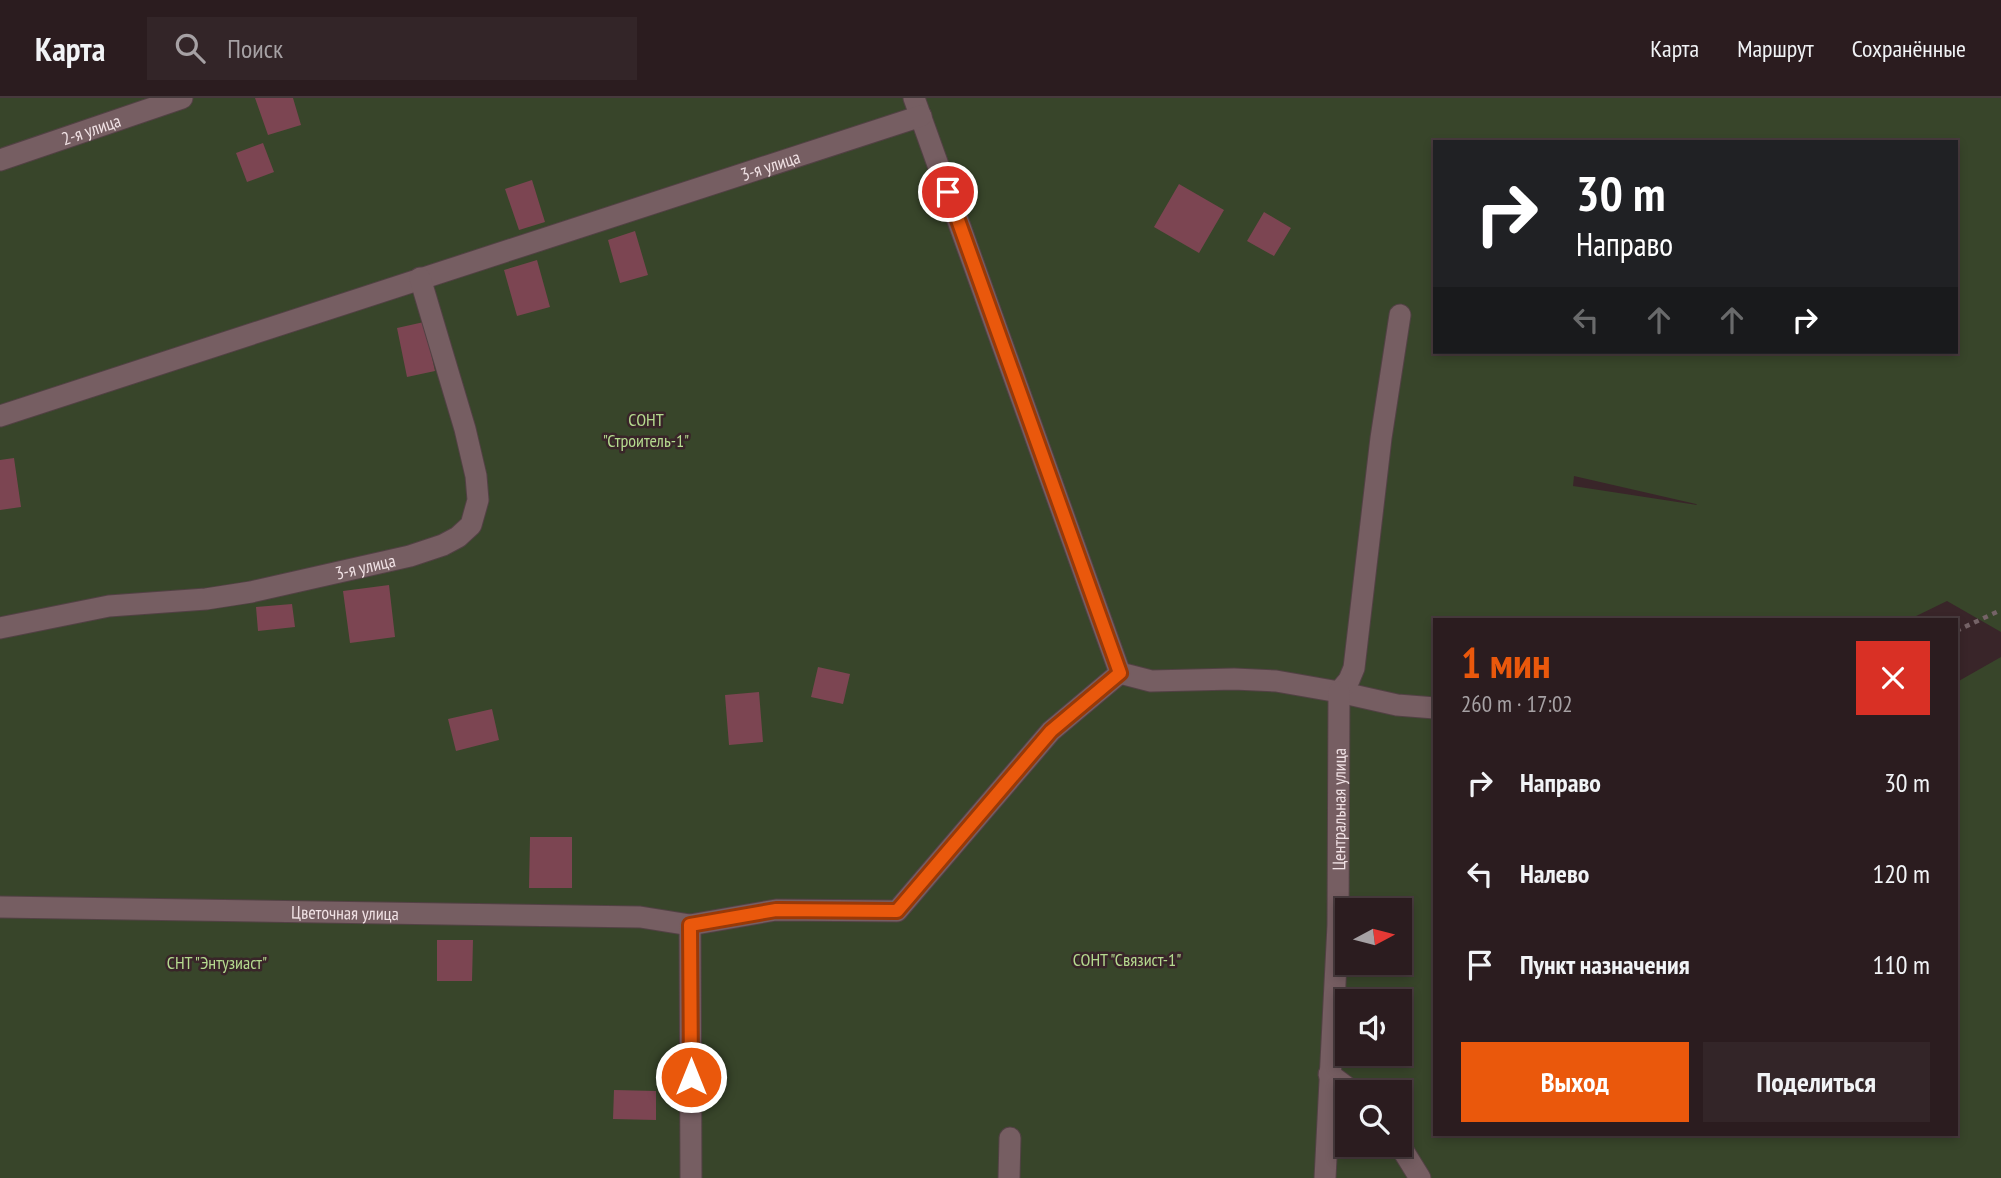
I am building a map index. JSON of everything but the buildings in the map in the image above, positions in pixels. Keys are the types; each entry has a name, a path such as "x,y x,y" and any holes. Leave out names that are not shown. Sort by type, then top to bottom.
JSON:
{"street":[{"name":"2-я улица","path":"0,160 182,98"},
{"name":"3-я улица","path":"0,416 419,278 918,107"},
{"path":"918,107 1120,673 1151,681 1234,678 1276,681 1396,705 1433,708"},
{"name":"3-я улица","path":"0,628 109,606 206,599 251,592 410,556 458,537 471,525 478,500 476,476 465,429 419,278"},
{"path":"1339,692 1349,680 1354,667 1381,438 1400,315"},
{"name":"Цветочная улица","path":"0,907 640,917 690,925 776,910 897,911 1051,731 1120,673"},
{"name":"Центральная улица","path":"1325,1178 1338,925 1339,692"},
{"path":"690,925 691,1178"},
{"path":"1329,1074 1337,1080"},
{"path":"1009,1178 1010,1138"},
{"path":"1407,1157 1420,1178"}],"path":[{"path":"1958,630 2001,610"}],"green space":[{"path":"0,98 2001,98 2001,632 1947,601 1912,618 1433,618 1433,1136 1958,1136 1958,681 2001,657 2001,1178 0,1178","holes":["1574,476 1696,504 1573,486"]}],"route":[{"path":"691,1077 690,925 776,910 897,911 1051,731 1120,673 948,192"}],"park label":[{"name":"СОНТ \"Строитель-1\"","path":"646,429"},
{"name":"СОНТ \"Связист-1\"","path":"1127,959"},
{"name":"СНТ \"Энтузиаст\"","path":"217,962"}]}
